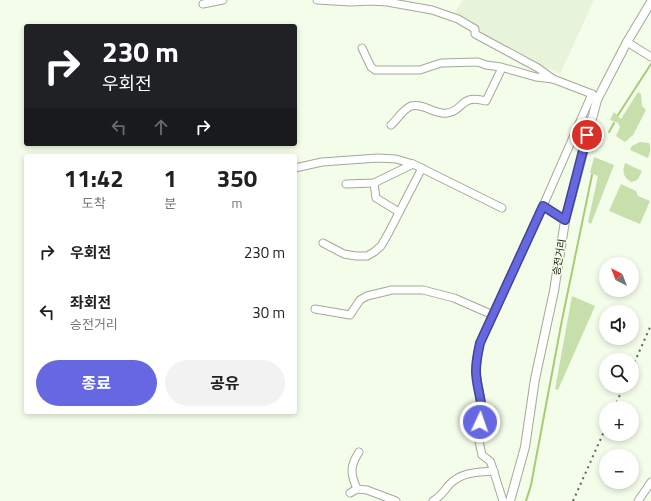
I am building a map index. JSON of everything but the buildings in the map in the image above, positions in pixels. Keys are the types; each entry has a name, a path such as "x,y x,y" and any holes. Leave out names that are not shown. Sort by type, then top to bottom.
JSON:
{"main road":[{"name":"승전거리","path":"510,501 525,447 535,379 554,291 565,220 594,97 651,2"}],"street":[{"path":"202,4 223,0"},
{"path":"317,0 387,2 432,10 458,18 475,29 476,34 538,68 553,79 594,97 480,343 476,372 482,416 477,426 477,432 482,454 490,462 503,501"},
{"path":"628,42 651,56"},
{"path":"362,48 371,66 375,70 420,70 441,63 478,62 536,78 553,79"},
{"path":"391,125 406,108 412,106 425,106 442,113 449,113 469,99 475,98 486,101 502,68"},
{"path":"297,168 322,162 378,158 396,159 422,168 502,208"},
{"path":"346,184 374,184 413,164"},
{"path":"322,243 344,254 359,256 367,256 381,246 422,168"},
{"path":"374,184 376,198 399,212"},
{"path":"543,206 565,220"},
{"path":"315,310 350,315 360,300 367,296 392,290 423,290 454,298 493,315"},
{"path":"357,489 352,478 352,467 359,452"},
{"path":"433,501 438,498 450,484 461,475 494,471"},
{"path":"638,501 651,482"},
{"path":"350,493 357,489 367,490 396,501"}],"shaded area":[{"path":"463,0 594,0 560,74 481,34 472,24 454,14"}],"green space":[{"path":"638,92 641,94 642,106 646,110 633,135 625,142 616,136 620,127 618,123 610,120 614,112 621,119"},
{"path":"640,142 649,143 650,150 648,158 630,150 632,146"},
{"path":"594,157 614,165 591,224 588,222 598,176 590,173"},
{"path":"625,163 642,171 636,181 631,182 625,176 623,171"},
{"path":"621,184 636,191 638,196 650,201 640,224 609,211"},
{"path":"572,296 595,306 558,390 555,389"}],"waterway":[{"path":"618,115 651,64"},
{"path":"609,132 614,123"},
{"path":"526,501 531,485 562,320 592,175"}],"railway":[{"path":"639,353 651,325"},
{"path":"617,401 621,393"},
{"path":"573,501 600,441"}],"route":[{"path":"480,422 482,409 476,372 480,343 543,206 565,220 587,135"}]}
